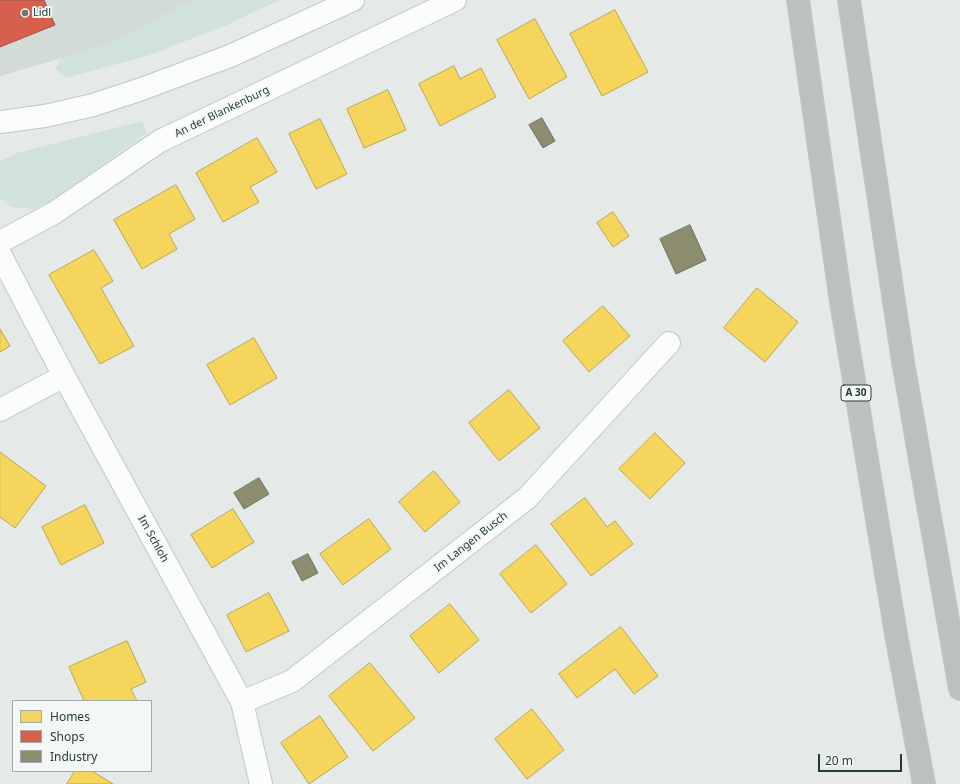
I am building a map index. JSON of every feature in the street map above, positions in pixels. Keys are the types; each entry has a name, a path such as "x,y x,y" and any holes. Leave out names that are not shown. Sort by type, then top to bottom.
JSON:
{"highway":[{"name":"A 30","path":"798,0 841,302 897,640 924,784"},
{"path":"850,0 903,362 960,689"}],"street":[{"path":"0,122 58,113 93,105 139,90 230,56 353,0"},
{"name":"An der Blankenburg","path":"0,242 54,213 160,141 456,0"},
{"name":"Im Schloh","path":"0,254 64,376 242,702 261,784"},
{"name":"Im Langen Busch","path":"242,702 292,681 527,498 669,343"},
{"path":"0,410 64,376"}],"shaded area":[{"path":"0,0 193,0 107,45 0,76"}],"green space":[{"path":"193,0 279,0 227,25 150,55 66,78 55,69 61,58 107,45"},
{"path":"142,121 147,133 52,200 33,209 11,207 0,198 0,161 17,153"}],"building: Homes":[{"path":"615,10 648,72 602,96 570,34"},
{"path":"535,19 567,77 529,99 497,40"},
{"path":"454,66 460,79 481,68 496,97 440,126 419,84"},
{"path":"388,90 406,130 364,148 347,109"},
{"path":"320,119 347,174 316,189 289,134"},
{"path":"257,138 277,172 250,187 259,202 223,222 196,173"},
{"path":"176,185 195,219 169,234 177,249 142,269 114,220"},
{"path":"613,212 629,236 613,247 597,223"},
{"path":"94,250 113,281 101,288 134,346 100,364 49,275"},
{"path":"757,288 798,322 765,362 724,328"},
{"path":"603,306 630,336 589,372 563,341"},
{"path":"0,329 10,346 0,352"},
{"path":"254,338 277,378 230,405 207,365"},
{"path":"509,390 540,428 499,461 469,423"},
{"path":"655,433 685,463 650,499 619,469"},
{"path":"0,452 46,486 15,528 0,517"},
{"path":"434,471 460,502 425,532 399,502"},
{"path":"585,498 607,527 615,521 633,544 591,576 551,524"},
{"path":"85,505 104,543 61,565 42,527"},
{"path":"233,509 254,542 212,568 191,535"},
{"path":"369,519 391,549 343,585 320,554"},
{"path":"536,545 567,584 531,613 500,574"},
{"path":"269,593 289,631 246,652 227,615"},
{"path":"450,604 479,640 439,673 410,636"},
{"path":"621,627 658,676 634,694 615,669 577,698 559,674"},
{"path":"127,641 146,682 131,689 136,700 84,700 69,667"},
{"path":"370,663 415,718 373,751 329,696"},
{"path":"532,709 564,750 527,779 495,739"},
{"path":"320,716 348,757 309,784 281,743"},
{"path":"74,772 94,772 113,784 67,784"}],"building: Shops":[{"name":"Lidl","path":"0,0 44,0 55,25 0,47"}],"building: Industry":[{"path":"542,118 555,141 543,148 529,125"},
{"path":"690,225 706,260 676,274 660,239"},
{"path":"259,478 269,494 244,509 234,493"},
{"path":"308,554 318,573 302,581 292,562"}],"place":[{"name":"Lidl","path":"25,13"}]}
